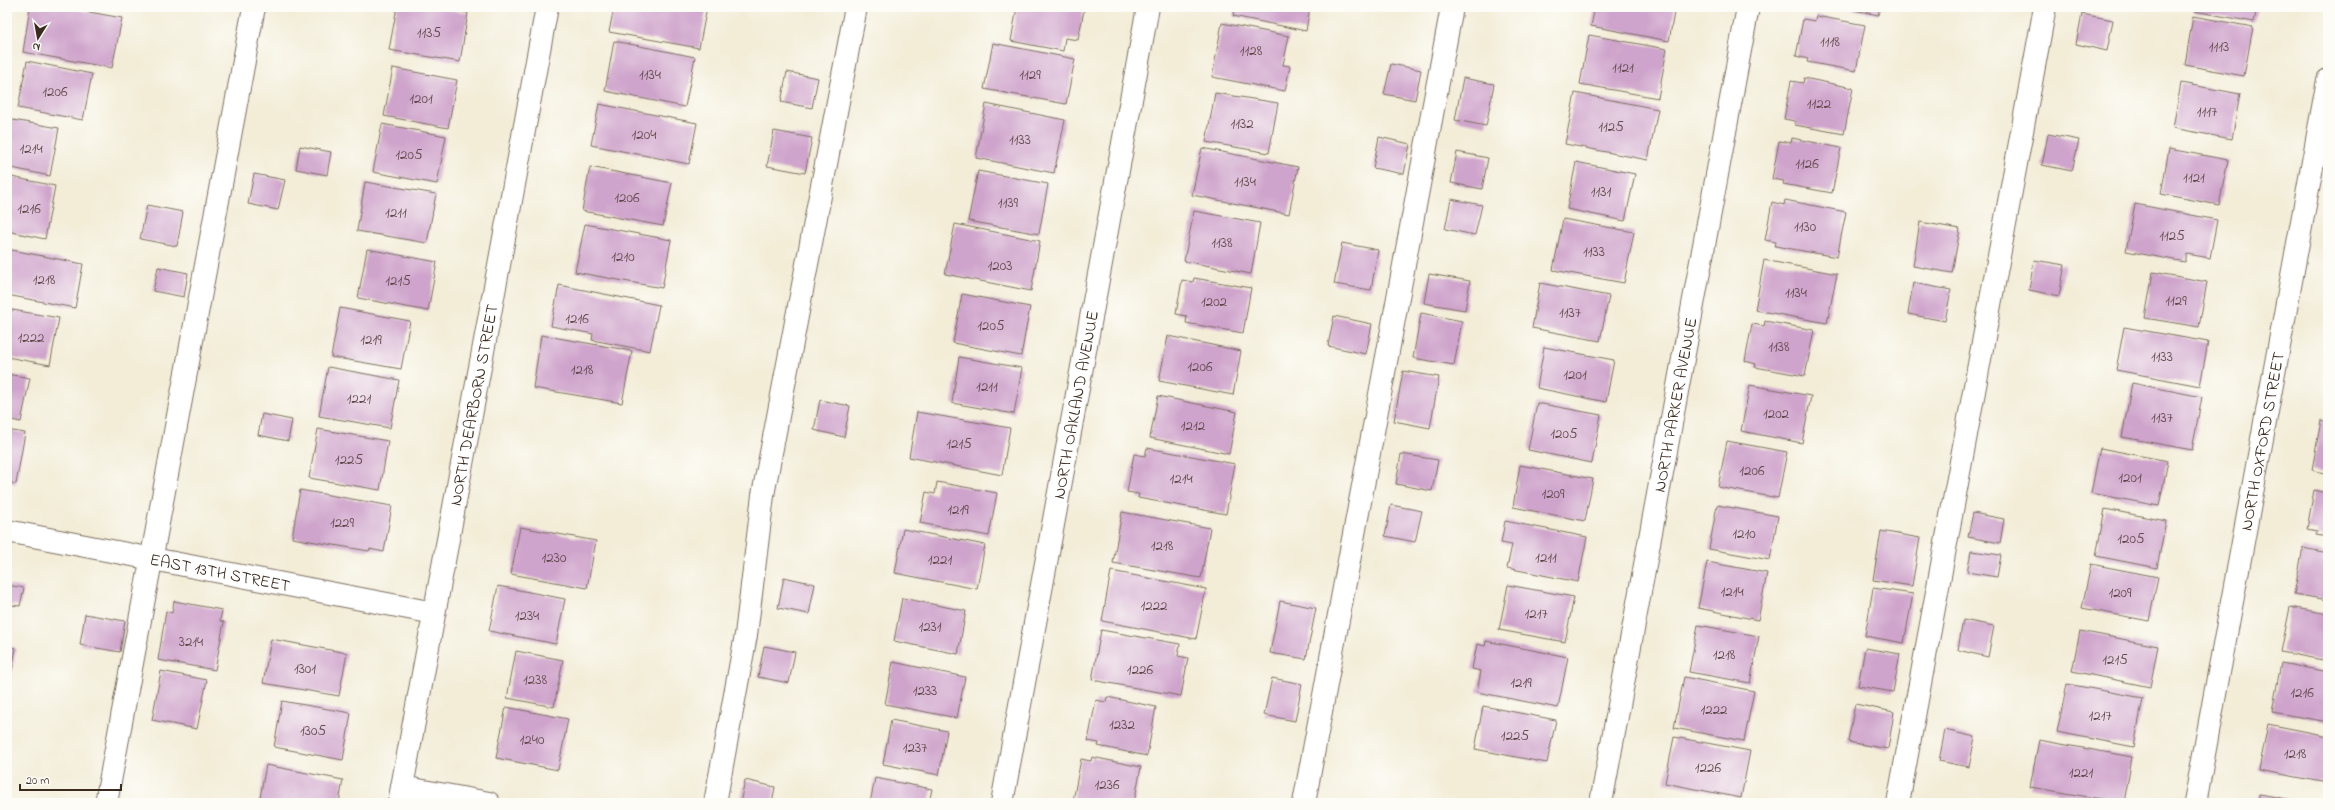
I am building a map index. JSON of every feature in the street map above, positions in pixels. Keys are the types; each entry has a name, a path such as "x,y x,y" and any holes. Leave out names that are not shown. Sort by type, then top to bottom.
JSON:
{"street":[{"path":"106,803 254,7"},
{"name":"NORTH DEARBORN STREET","path":"400,795 547,7"},
{"path":"715,803 746,635 764,495 856,7"},
{"name":"NORTH OAKLAND AVENUE","path":"1002,803 1148,7"},
{"path":"1304,803 1452,7"},
{"name":"NORTH PARKER AVENUE","path":"1601,803 1748,7"},
{"path":"1898,803 2045,7"},
{"name":"NORTH OXFORD STREET","path":"2195,803 2328,80"},
{"name":"EAST 13TH STREET","path":"7,531 434,613"},
{"path":"400,795 489,803"}],"building":[{"path":"30,7 62,7 122,18 112,68 23,52"},
{"path":"397,7 433,7 468,13 460,62 389,50"},
{"path":"614,7 707,7 699,48 609,32"},
{"path":"1017,7 1071,7 1084,10 1078,40 1065,38 1063,51 1011,41"},
{"path":"1235,7 1310,7 1306,31 1233,16"},
{"path":"1595,7 1675,7 1669,41 1591,26"},
{"path":"1840,7 1880,7 1878,15"},
{"path":"2195,7 2257,7 2254,22 2194,11"},
{"path":"2082,14 2113,20 2107,51 2076,44"},
{"path":"1816,16 1865,25 1856,71 1807,62 1808,59 1796,56 1803,19 1815,21"},
{"path":"2193,16 2253,27 2244,76 2185,65"},
{"path":"1222,23 1289,36 1283,65 1290,66 1285,91 1212,77"},
{"path":"1589,35 1667,49 1658,98 1580,84"},
{"path":"614,41 695,57 685,107 605,91"},
{"path":"993,43 1075,59 1066,104 984,89"},
{"path":"27,61 92,74 83,120 18,108"},
{"path":"1391,64 1421,70 1415,100 1384,94"},
{"path":"393,68 457,80 448,128 384,116"},
{"path":"787,72 818,78 812,108 781,102"},
{"path":"1463,78 1494,84 1486,126 1455,120"},
{"path":"1804,78 1853,88 1844,134 1795,125 1795,121 1784,119 1791,81 1803,83"},
{"path":"2181,83 2240,94 2232,139 2173,128"},
{"path":"1215,93 1278,103 1269,153 1206,142"},
{"path":"1575,93 1658,109 1648,160 1565,144"},
{"path":"599,104 697,123 689,164 591,145"},
{"path":"986,104 1065,120 1054,173 976,158"},
{"path":"7,119 59,128 50,176 7,167"},
{"path":"382,124 446,136 437,184 373,172"},
{"path":"774,131 812,138 805,173 767,166"},
{"path":"2048,134 2079,140 2072,171 2042,165"},
{"path":"1379,137 1410,144 1404,174 1373,168"},
{"path":"1792,138 1841,148 1832,193 1783,184 1784,181 1772,179 1779,141 1791,143"},
{"path":"300,146 331,152 327,175 296,169"},
{"path":"1202,148 1298,167 1289,214 1192,195"},
{"path":"2169,149 2228,160 2219,205 2161,194"},
{"path":"1457,152 1488,158 1482,189 1451,183"},
{"path":"1576,162 1635,174 1625,221 1567,209"},
{"path":"590,167 672,183 663,226 582,211"},
{"path":"978,171 1048,184 1039,234 968,221"},
{"path":"254,174 285,180 278,210 248,204"},
{"path":"7,176 55,186 45,239 7,231"},
{"path":"365,182 436,194 427,243 357,231"},
{"path":"1451,199 1482,205 1475,235 1445,229"},
{"path":"1785,200 1846,212 1837,257 1775,246 1776,242 1765,240 1772,202 1784,205"},
{"path":"2135,204 2217,220 2210,258 2187,254 2185,262 2126,251"},
{"path":"147,205 183,212 177,246 140,239"},
{"path":"1194,211 1260,223 1251,274 1184,261"},
{"path":"1563,219 1634,232 1624,283 1553,270"},
{"path":"1920,222 1960,229 1952,273 1913,266"},
{"path":"585,224 671,240 662,288 575,272"},
{"path":"955,224 1040,241 1031,291 945,274"},
{"path":"1342,243 1378,250 1371,290 1334,284"},
{"path":"7,249 83,264 75,308 7,295"},
{"path":"367,249 437,262 428,311 358,298"},
{"path":"1764,260 1837,274 1827,323 1755,310"},
{"path":"2034,260 2065,265 2059,296 2029,290"},
{"path":"158,267 188,273 184,297 153,291"},
{"path":"2153,272 2207,282 2199,327 2145,318"},
{"path":"1429,274 1470,281 1465,310 1424,303"},
{"path":"1194,278 1251,288 1243,333 1186,323 1187,316 1176,314 1182,280 1193,282"},
{"path":"1540,283 1609,296 1600,341 1532,328"},
{"path":"1913,283 1951,290 1945,321 1908,314"},
{"path":"559,285 659,305 650,351 592,340 593,334 551,326"},
{"path":"962,294 1030,307 1021,356 953,343"},
{"path":"340,308 410,321 401,369 331,357"},
{"path":"7,309 59,318 50,365 7,357"},
{"path":"1421,313 1462,321 1454,365 1413,358"},
{"path":"1334,316 1372,324 1366,354 1328,346"},
{"path":"1765,321 1814,330 1805,376 1755,367 1756,364 1745,361 1752,324 1764,326"},
{"path":"2124,327 2208,342 2200,386 2116,370"},
{"path":"541,335 632,351 622,403 533,388"},
{"path":"1168,336 1241,351 1233,395 1159,381"},
{"path":"1544,347 1614,360 1606,402 1537,388"},
{"path":"959,357 1022,368 1014,414 952,403"},
{"path":"328,367 399,380 390,428 319,416"},
{"path":"1403,371 1439,377 1430,428 1394,421"},
{"path":"7,374 30,378 21,422 7,419"},
{"path":"2132,383 2202,397 2192,450 2122,437"},
{"path":"1750,385 1811,396 1802,443 1741,431"},
{"path":"1158,396 1237,412 1229,454 1150,438"},
{"path":"820,400 850,406 844,437 814,430"},
{"path":"1537,403 1601,415 1592,463 1528,450"},
{"path":"917,412 1010,428 1002,475 909,457"},
{"path":"262,414 292,420 288,441 258,435"},
{"path":"2321,420 2328,422 2328,474 2312,470"},
{"path":"318,429 388,441 380,490 309,478"},
{"path":"7,430 25,433 16,484 7,482"},
{"path":"1727,441 1787,452 1778,498 1718,487"},
{"path":"1147,448 1235,464 1226,514 1138,498 1139,494 1127,492 1134,454 1145,456"},
{"path":"2100,448 2168,461 2159,506 2091,493"},
{"path":"1401,454 1438,460 1432,491 1396,484"},
{"path":"1520,465 1593,479 1585,521 1513,507"},
{"path":"937,482 997,493 989,536 920,523 926,492 935,494"},
{"path":"300,490 392,506 384,552 370,549 369,551 292,538"},
{"path":"2314,490 2328,493 2328,537 2316,535 2317,531 2307,529"},
{"path":"1391,505 1422,511 1415,542 1385,536"},
{"path":"1717,505 1778,516 1770,560 1709,549"},
{"path":"2105,509 2166,521 2157,568 2096,556"},
{"path":"1122,512 1210,528 1201,578 1113,563"},
{"path":"1973,513 2004,519 2000,543 1968,537"},
{"path":"1505,521 1587,537 1578,582 1507,568 1512,545 1501,543"},
{"path":"520,527 596,541 587,588 511,574"},
{"path":"903,529 985,545 977,589 895,573"},
{"path":"1881,531 1920,538 1912,586 1873,580"},
{"path":"2303,548 2328,553 2328,600 2294,594"},
{"path":"1971,551 2001,555 1997,577 1967,572"},
{"path":"1707,562 1767,573 1758,620 1698,608"},
{"path":"2091,564 2158,577 2149,621 2082,608"},
{"path":"1111,571 1206,589 1196,639 1102,621"},
{"path":"784,577 815,584 809,614 778,608"},
{"path":"7,585 24,588 20,606 11,605 8,626"},
{"path":"1508,585 1574,597 1565,642 1499,630"},
{"path":"498,586 565,599 556,644 489,631"},
{"path":"1873,588 1913,594 1904,643 1865,636"},
{"path":"902,598 966,611 958,654 894,641"},
{"path":"174,601 222,610 220,621 224,622 215,670 158,660 166,611 172,613"},
{"path":"1280,601 1316,608 1306,659 1270,653"},
{"path":"2290,607 2328,614 2328,661 2281,652"},
{"path":"85,614 125,621 120,652 80,645"},
{"path":"1963,620 1994,626 1988,657 1958,650"},
{"path":"1698,625 1759,636 1750,683 1689,672"},
{"path":"1101,630 1180,644 1178,656 1188,658 1181,696 1092,680"},
{"path":"2080,631 2158,646 2150,687 2072,671"},
{"path":"271,639 347,653 339,696 263,683"},
{"path":"1486,641 1568,657 1558,708 1477,692 1481,671 1472,669 1477,644 1485,646"},
{"path":"7,646 16,648 8,693 7,693"},
{"path":"764,646 795,652 789,683 758,677"},
{"path":"1865,648 1900,654 1893,692 1858,686"},
{"path":"516,651 563,660 554,707 507,698"},
{"path":"893,662 965,677 957,718 885,704"},
{"path":"2281,663 2328,672 2328,722 2272,712"},
{"path":"161,671 207,680 197,729 152,720"},
{"path":"1684,677 1754,691 1744,741 1674,728"},
{"path":"1272,678 1302,684 1295,721 1264,715"},
{"path":"2067,684 2143,698 2134,747 2057,732"},
{"path":"1107,697 1156,707 1147,756 1098,746 1099,743 1088,741 1096,700 1106,702"},
{"path":"282,701 351,713 343,760 274,747"},
{"path":"1855,704 1894,712 1888,749 1848,742"},
{"path":"1483,706 1556,720 1547,763 1475,749"},
{"path":"506,707 568,719 558,770 496,758"},
{"path":"891,720 947,731 939,775 883,764"},
{"path":"2268,724 2328,736 2328,783 2259,770"},
{"path":"1945,730 1975,737 1969,767 1939,761"},
{"path":"1674,737 1750,751 1741,798 1665,783"},
{"path":"2039,740 2132,757 2124,803 2030,787"},
{"path":"1092,757 1141,767 1134,803 1084,803 1073,801 1081,759 1091,761"},
{"path":"266,765 343,780 339,803 259,803"},
{"path":"875,778 932,789 929,803 870,803"},
{"path":"745,780 775,787 772,803 740,803"},
{"path":"2259,794 2304,802 2304,803 2258,803"}]}
